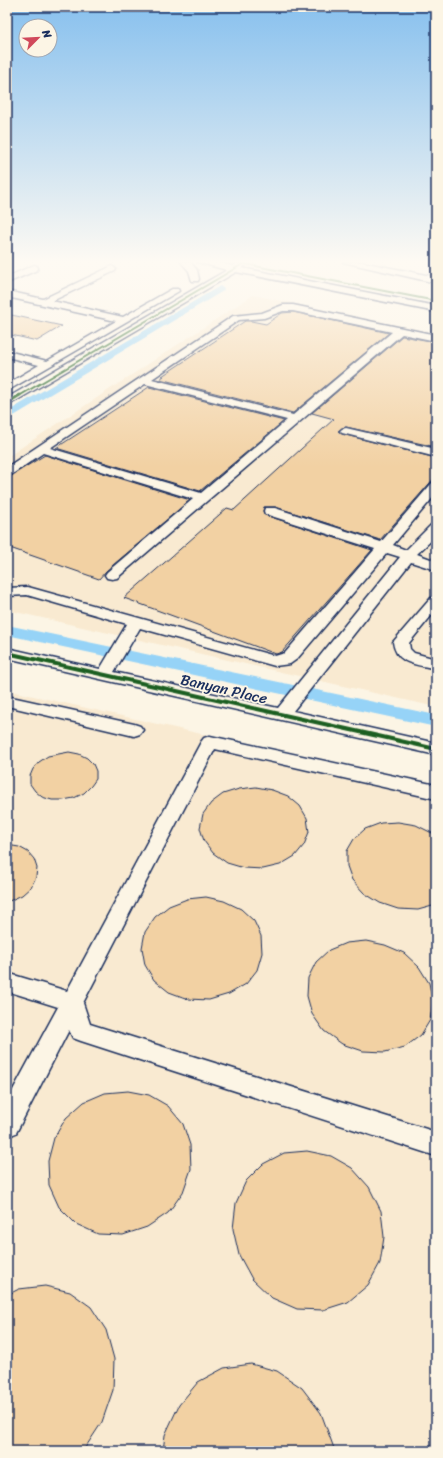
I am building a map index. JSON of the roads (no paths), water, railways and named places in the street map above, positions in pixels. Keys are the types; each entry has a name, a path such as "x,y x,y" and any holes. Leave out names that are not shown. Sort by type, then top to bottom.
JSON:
{"street":[{"path":"7,388 107,330"},
{"path":"7,403 132,330"},
{"path":"7,472 218,330"},
{"path":"400,330 436,338"},
{"path":"112,576 400,330"},
{"path":"7,354 48,364"},
{"path":"143,380 296,419"},
{"path":"346,431 436,453"},
{"path":"41,449 203,498"},
{"path":"7,592 28,591 275,661 284,660 291,656 436,486"},
{"path":"270,512 384,547 436,566"},
{"path":"286,709 408,556 436,528"},
{"path":"436,601 401,642 402,650 409,657 436,664"},
{"path":"108,669 136,622"},
{"name":"Banyan Place","path":"7,652 108,669 286,709 436,749"},
{"path":"7,701 134,730"},
{"path":"7,1126 210,742 436,792"},
{"path":"7,982 72,1002"},
{"path":"72,1002 81,1032 436,1144"}],"waterway":[{"path":"7,417 152,330"},
{"path":"7,630 436,721"}]}
